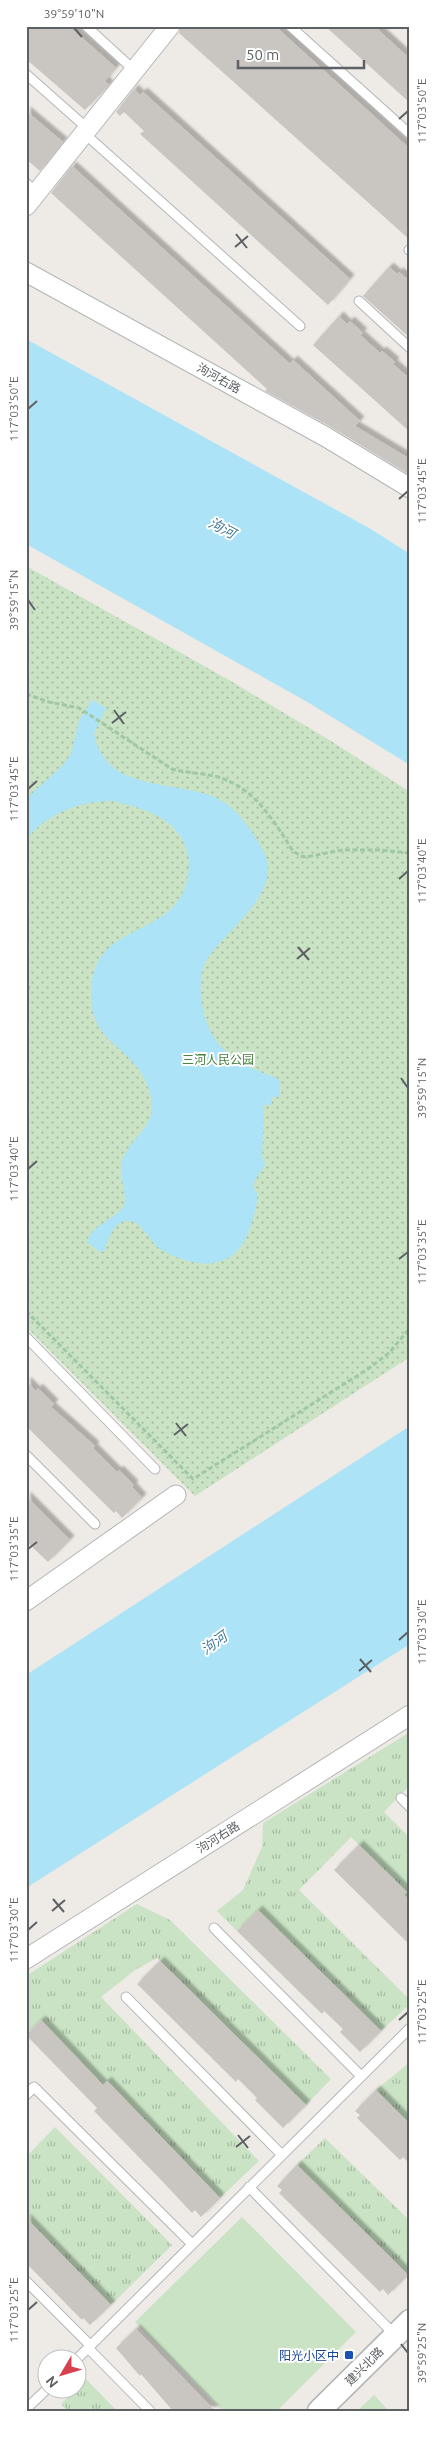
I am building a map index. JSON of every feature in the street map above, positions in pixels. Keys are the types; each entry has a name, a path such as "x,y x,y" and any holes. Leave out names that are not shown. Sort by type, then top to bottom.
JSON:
{"street":[{"path":"30,194 86,131 170,26"},
{"name":"泃河右路","path":"26,272 326,437 410,488"},
{"path":"26,1601 176,1495"},
{"name":"泃河右路","path":"26,1959 410,1715"},
{"name":"建兴北路","path":"319,2411 405,2328"}],"lane":[{"path":"86,26 134,70"},
{"path":"290,26 410,134"},
{"path":"26,74 300,326"},
{"path":"359,301 410,348"},
{"path":"26,1337 155,1469"},
{"path":"26,1455 95,1524"},
{"path":"401,1798 410,1807"},
{"path":"214,1928 361,2076"},
{"path":"126,1997 282,2155"},
{"path":"86,2350 361,2076 409,2031"},
{"path":"26,2094 34,2087 192,2244"},
{"path":"250,2187 405,2328"},
{"path":"26,2281 150,2411"},
{"path":"26,2410 38,2398"}],"path":[{"path":"26,694 49,702 79,708 172,769 188,774 219,778 236,785 261,803 293,851 301,856 312,857 342,850 378,850 410,853"},
{"path":"26,1310 192,1479 368,1369 389,1353 410,1328"}],"green space":[{"name":"三河人民公园","path":"26,566 229,680 331,741 410,792 410,1357 195,1496 26,1327"},
{"path":"410,1732 410,1785 384,1812 410,1838 410,1900 404,1895 406,1892 351,1837 299,1890 410,2000 410,2004 381,2031 258,1910 237,1931 217,1911 243,1890 262,1847 263,1823"},
{"path":"137,1904 170,1920 331,2079 306,2105 157,1958 135,1970 101,1997 259,2161 220,2198 108,2081 103,2085 41,2020 26,2034 26,1976"},
{"path":"410,2062 410,2124 376,2090"},
{"path":"55,2127 172,2245 111,2305 26,2218 26,2157"},
{"path":"325,2138 410,2221 410,2255 407,2258 410,2260 409,2275 297,2165"},
{"path":"242,2217 356,2332 277,2411 223,2411 135,2322"},
{"path":"88,2381 117,2411 68,2411 61,2404 65,2400 88,2400"},
{"path":"374,2395 389,2411 357,2411"}],"water":[{"name":"泃河","path":"26,339 369,528 410,554 410,765 309,703 26,544"},
{"path":"92,700 106,708 94,734 100,752 111,765 124,774 140,780 209,795 222,801 233,809 247,825 267,861 267,875 264,888 247,914 207,959 201,979 204,1014 209,1027 222,1048 241,1062 277,1078 280,1082 280,1097 272,1097 271,1105 264,1105 262,1157 265,1164 254,1184 257,1199 250,1228 242,1245 234,1254 216,1262 194,1262 173,1256 163,1251 141,1227 130,1221 124,1221 115,1228 111,1233 105,1250 100,1252 87,1242 92,1232 124,1206 125,1194 121,1176 121,1164 128,1149 145,1127 152,1110 148,1087 141,1073 104,1034 97,1023 92,1009 91,991 95,968 105,952 118,941 150,924 165,914 177,902 186,884 189,867 187,852 182,839 174,828 150,812 113,801 85,804 63,811 43,823 26,839 26,799 63,765 71,754 79,721"},
{"name":"泃河","path":"410,1426 410,1644 26,1888 26,1675"}],"building":[{"path":"26,26 69,26 116,68 105,81 109,85 85,110 26,59"},
{"path":"181,26 275,26 410,149 410,240 179,33"},
{"path":"325,26 374,26 410,59 410,103"},
{"path":"134,89 140,95 143,92 350,279 328,305 140,134 144,131 124,112 120,116 116,112"},
{"path":"26,111 63,142 40,171 26,159"},
{"path":"72,166 290,364 293,360 360,421 355,426 410,459 410,475 331,427 265,391 267,389 51,193"},
{"path":"389,267 410,281 410,338 363,296"},
{"path":"339,316 347,324 350,321 363,333 360,335 380,353 382,351 395,362 393,364 410,379 410,432 313,345"},
{"path":"26,1381 36,1391 38,1388 54,1404 51,1407 95,1446 93,1448 117,1472 119,1470 134,1485 132,1487 142,1498 122,1518 116,1511 114,1513 26,1426"},
{"path":"26,1496 70,1540 48,1562 26,1541"},
{"path":"359,1845 407,1892 404,1895 410,1900 410,1945 334,1870"},
{"path":"258,1910 381,2031 360,2052 340,2032 343,2029 324,2011 322,2014 237,1931"},
{"path":"160,1961 306,2105 283,2128 255,2100 257,2098 238,2079 236,2082 137,1984"},
{"path":"41,2020 103,2085 107,2081 220,2198 201,2217 195,2210 192,2213 94,2111 97,2108 26,2035"},
{"path":"376,2090 410,2124 410,2164 403,2157 400,2160 357,2118 360,2115 355,2111"},
{"path":"297,2165 408,2275 388,2295 383,2289 380,2292 279,2193 282,2190 277,2186"},
{"path":"26,2218 111,2305 90,2325 83,2318 82,2320 26,2263"},
{"path":"136,2329 215,2411 173,2411 116,2348"}],"place":[{"name":"阳光小区中","path":"349,2355"}]}
